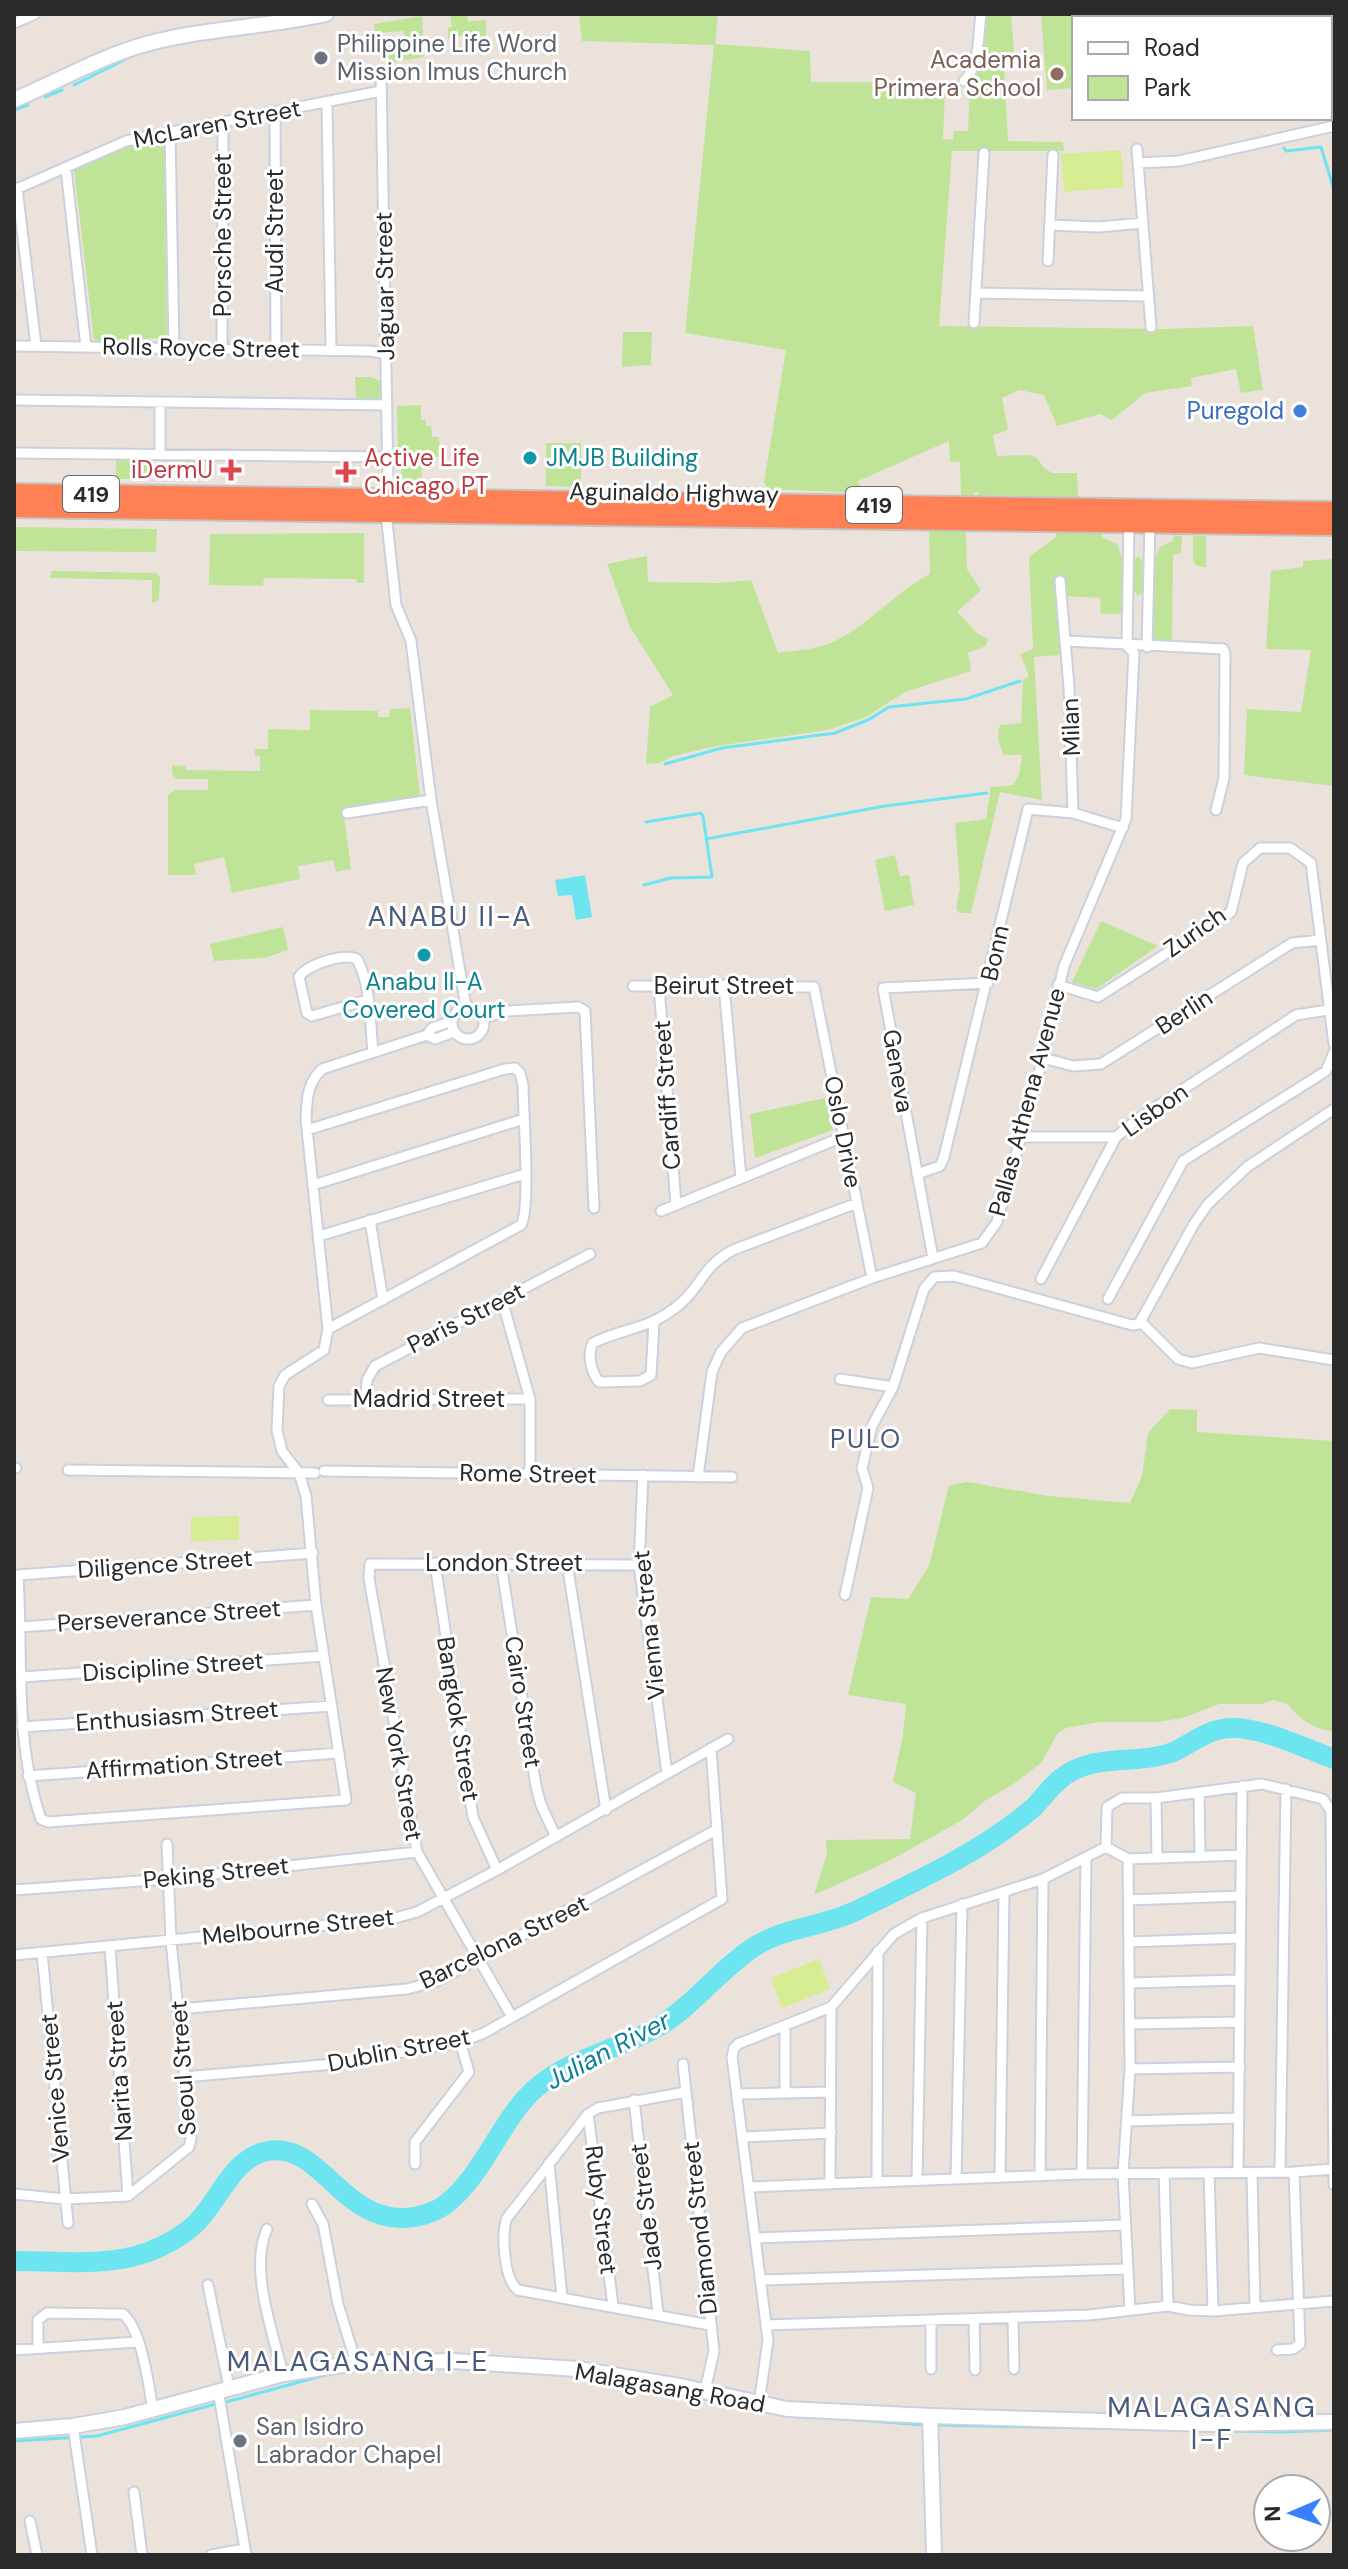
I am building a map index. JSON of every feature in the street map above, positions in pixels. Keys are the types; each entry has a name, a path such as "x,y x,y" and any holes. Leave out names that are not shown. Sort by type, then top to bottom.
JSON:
{"highway":[{"name":"Aguinaldo Highway","path":"14,493 386,506"},
{"name":"Aguinaldo Highway","path":"14,508 386,506 1129,516 1334,511"},
{"name":"Aguinaldo Highway","path":"1150,516 1334,526"}],"main road":[{"path":"14,100 118,53 149,43 294,22 326,14"},
{"name":"Malagasang Road","path":"14,2431 73,2426 153,2411 283,2374 356,2363 453,2361 578,2369 787,2409 1211,2424 1334,2422"},
{"path":"930,2416 934,2555"}],"street":[{"path":"14,23 35,14"},
{"path":"964,81 974,64 981,14"},
{"name":"Jaguar Street","path":"381,73 387,354 386,506 396,605 411,641 431,800 466,1007"},
{"name":"McLaren Street","path":"16,189 126,141 381,91"},
{"path":"327,102 331,350"},
{"name":"Audi Street","path":"275,112 276,349"},
{"name":"Porsche Street","path":"222,349 223,122"},
{"path":"1138,163 1179,161 1334,126"},
{"path":"170,132 174,348"},
{"path":"1137,149 1151,327"},
{"path":"974,323 984,153"},
{"path":"1048,261 1053,155"},
{"path":"66,169 86,347"},
{"path":"16,189 36,346"},
{"path":"1050,225 1098,227 1143,223"},
{"path":"976,293 1148,296"},
{"name":"Rolls Royce Street","path":"14,346 331,350 387,354"},
{"path":"14,400 387,405"},
{"path":"160,402 160,455"},
{"path":"14,453 388,457"},
{"name":"Pallas Athena Avenue","path":"698,1477 712,1372 731,1338 742,1328 872,1278 982,1243 997,1222 1043,1058 1064,966 1123,828 1128,808 1129,516"},
{"path":"1147,647 1150,516"},
{"name":"Milan","path":"1060,581 1071,729 1073,813"},
{"path":"1066,641 1130,650 1147,647 1219,648 1225,652 1224,778 1216,810"},
{"path":"347,813 431,800"},
{"name":"Bonn","path":"917,1174 942,1164 1028,809 1073,813 1123,828"},
{"name":"Zurich","path":"1058,985 1098,997 1231,912 1243,863 1260,848 1290,848 1311,863 1332,1009 1334,1044"},
{"name":"Berlin","path":"1043,1058 1073,1066 1101,1064 1292,943 1321,940"},
{"path":"367,1000 312,1016 307,1013 299,977 305,969 351,956 357,959 362,967 367,1000 373,1052"},
{"name":"Geneva","path":"933,1258 883,988 988,983"},
{"path":"724,985 741,1178"},
{"name":"Beirut Street","path":"633,986 814,987"},
{"name":"Cardiff Street","path":"659,986 676,1205"},
{"name":"Oslo Drive","path":"814,987 872,1278"},
{"path":"466,1007 477,1009 484,1018 483,1029 476,1038 465,1039 453,1026 454,1014 466,1007"},
{"path":"484,1018 511,1011 578,1007 585,1011 594,1208"},
{"name":"Lisbon","path":"1041,1279 1116,1137 1138,1119 1296,1015 1332,1009"},
{"path":"21,1627 22,1727 28,1776 41,1819 48,1822 346,1800 316,1605 306,1496 299,1473 282,1451 277,1431 279,1386 285,1375 324,1350 328,1329 307,1130 307,1094 312,1079 322,1069 427,1035 432,1028 453,1026"},
{"path":"1108,1299 1183,1161 1326,1071 1334,1052"},
{"path":"307,1130 505,1069 515,1068 523,1085 525,1174 524,1220 521,1225 328,1329"},
{"path":"1142,1323 1194,1224 1208,1204 1247,1167 1334,1109"},
{"path":"313,1185 524,1119"},
{"path":"661,1211 845,1136"},
{"path":"1022,1137 1116,1137"},
{"path":"319,1236 525,1174"},
{"path":"654,1323 651,1375 640,1381 599,1382 594,1374 590,1352 593,1343 654,1323 686,1298 716,1259 857,1203"},
{"path":"370,1220 383,1300"},
{"name":"Paris Street","path":"366,1399 367,1380 375,1366 590,1254"},
{"path":"845,1595 868,1488 862,1468 866,1447 872,1426 893,1387 921,1298 934,1277 954,1276 1132,1325 1142,1323"},
{"path":"502,1300 530,1399 530,1473"},
{"path":"1142,1323 1178,1359 1192,1363 1259,1348 1334,1360"},
{"path":"840,1379 893,1387"},
{"name":"Madrid Street","path":"328,1400 530,1399"},
{"name":"Rome Street","path":"68,1470 732,1477"},
{"name":"Vienna Street","path":"643,1475 639,1565 667,1773"},
{"name":"Diligence Street","path":"21,1627 18,1575 313,1553"},
{"name":"Bangkok Street","path":"435,1563 473,1817 497,1870"},
{"path":"567,1563 606,1810"},
{"name":"London Street","path":"370,1564 639,1565"},
{"name":"New York Street","path":"370,1564 371,1593 417,1852 512,2017"},
{"name":"Cairo Street","path":"501,1564 536,1786 556,1837"},
{"name":"Perseverance Street","path":"21,1627 316,1605"},
{"name":"Discipline Street","path":"22,1677 324,1656"},
{"name":"Enthusiasm Street","path":"22,1727 332,1706"},
{"name":"Melbourne Street","path":"14,1955 391,1919 417,1912 606,1810 728,1739"},
{"path":"711,1748 716,1830"},
{"name":"Affirmation Street","path":"28,1776 339,1753"},
{"path":"1106,1847 1109,1804 1122,1798 1156,1798 1262,1784 1323,1799 1331,1811 1334,2185"},
{"path":"1238,2173 1242,1786"},
{"path":"1280,2172 1286,1789"},
{"path":"1199,1793 1200,1856"},
{"path":"1156,1798 1157,1857"},
{"name":"Dublin Street","path":"184,2077 334,2064 460,2042 484,2033 722,1899 716,1830"},
{"name":"Barcelona Street","path":"179,2009 407,1989 437,1981 716,1830"},
{"name":"Seoul Street","path":"128,2196 189,2147 191,2138 171,1941 167,1844"},
{"path":"1106,1847 1128,1859 1241,1855"},
{"path":"759,2404 769,2347 732,2057 734,2048 831,2007 894,1934 922,1918 1043,1879 1106,1847"},
{"name":"Peking Street","path":"14,1890 168,1879 417,1852"},
{"path":"1082,2174 1086,1858"},
{"path":"1128,1859 1130,2069 1123,2174 1130,2310"},
{"path":"1040,2176 1043,1879"},
{"path":"1000,2177 1004,1893"},
{"path":"1129,1900 1241,1896"},
{"path":"956,2179 962,1904"},
{"path":"917,2180 922,1918"},
{"path":"1129,1942 1240,1938"},
{"name":"Narita Street","path":"110,1947 128,2196"},
{"path":"877,2181 878,1951"},
{"name":"Venice Street","path":"42,1953 68,2223"},
{"path":"1129,1983 1240,1980"},
{"path":"830,2184 831,2007"},
{"path":"1129,2024 1240,2022"},
{"path":"785,2026 785,2092"},
{"path":"415,2164 415,2142 469,2072 460,2042"},
{"name":"Diamond Street","path":"683,2064 714,2351 705,2391"},
{"path":"1130,2069 1240,2067"},
{"path":"686,2092 598,2108 588,2114 505,2223 503,2232 512,2286 518,2290 658,2313 710,2325"},
{"path":"739,2094 831,2092"},
{"name":"Jade Street","path":"634,2100 658,2313"},
{"name":"Ruby Street","path":"588,2114 613,2305"},
{"path":"1127,2121 1239,2118"},
{"path":"744,2137 831,2133"},
{"path":"549,2163 562,2297"},
{"path":"750,2187 1082,2174 1333,2169"},
{"path":"1277,2350 1293,2349 1300,2344 1294,2172"},
{"path":"1164,2173 1168,2306"},
{"path":"1209,2173 1213,2311"},
{"path":"1252,2173 1255,2307"},
{"path":"14,2194 65,2199 128,2196"},
{"path":"312,2204 323,2224 339,2307 356,2363"},
{"path":"756,2238 1125,2225"},
{"path":"267,2229 260,2252 262,2277 283,2374"},
{"path":"761,2280 1127,2269"},
{"path":"208,2285 246,2552 211,2555"},
{"path":"766,2325 1089,2315 1168,2306 1213,2311 1334,2301"},
{"path":"38,2348 38,2320 47,2313 123,2314 129,2319 137,2342 153,2411"},
{"path":"1013,2317 1014,2369"},
{"path":"974,2319 975,2370"},
{"path":"931,2320 931,2369"},
{"path":"14,2350 137,2342"},
{"path":"73,2426 92,2555"},
{"path":"134,2492 142,2555"},
{"path":"30,2521 34,2555"}],"green space":[{"path":"450,14 467,15 468,21 486,20 486,39 479,40 479,47 455,51 455,47 468,46 468,35 448,38 448,28 452,27"},
{"path":"579,14 718,14 715,44 810,51 811,82 898,82 899,92 945,92 943,139 953,140 954,131 968,131 970,84 976,68 985,14 1011,14 1015,64 1004,65 1008,141 1063,142 1064,151 952,151 939,326 1164,329 1253,326 1263,390 1241,393 1236,369 1191,378 1192,386 1145,393 1112,420 1100,414 1057,426 1044,395 1019,390 1002,398 1008,430 993,435 997,456 1030,455 1052,473 1077,473 1078,497 979,495 978,492 961,495 960,462 950,462 949,441 858,481 863,493 768,489 764,482 786,350 685,333 714,45 582,41"},
{"path":"1041,14 1072,14 1072,88 1047,90"},
{"path":"1202,14 1269,14 1269,16"},
{"path":"422,16 424,57 388,63 387,53 405,49 404,31 375,33 374,24"},
{"path":"164,139 167,338 94,341 74,169 127,147"},
{"path":"1121,150 1124,187 1064,192 1061,154"},
{"path":"623,332 652,332 651,365 622,367"},
{"path":"355,377 371,377 381,381 379,400 356,401"},
{"path":"421,405 421,420 426,420 426,426 431,426 432,437 439,437 440,457 421,457 422,484 402,484 397,406"},
{"path":"546,443 581,443 581,487 546,486"},
{"path":"116,458 150,458 150,479 116,479"},
{"path":"185,459 202,459 202,480 184,480"},
{"path":"14,527 157,529 156,552 14,551"},
{"path":"929,530 966,530 967,569 981,590 957,612 978,634 988,639 986,646 968,653 971,671 905,692 866,717 828,730 716,746 673,756 660,763 646,764 650,707 673,695 630,627 607,564 647,556 648,582 751,580 778,653 833,642 930,574"},
{"path":"364,533 364,583 357,583 356,579 264,578 263,586 209,585 210,534"},
{"path":"1056,533 1102,533 1102,537 1117,544 1123,560 1122,614 1101,614 1100,598 1066,596 1064,576 1054,577 1060,655 1034,657 1042,800 1000,792 971,913 960,913 956,909 960,887 955,823 986,819 991,787 1013,785 1019,775 1022,755 1004,755 1000,747 999,729 1000,725 1021,723 1023,680 1029,676 1020,654 1033,649 1029,557 1056,537"},
{"path":"1174,535 1182,537 1181,553 1173,555 1172,641 1156,641 1153,638 1154,560 1160,547 1173,541"},
{"path":"1193,536 1206,536 1206,567 1197,566 1193,561"},
{"path":"1138,556 1142,560 1142,593 1138,596 1134,591 1134,560"},
{"path":"1334,559 1334,786 1244,775 1247,709 1301,712 1311,650 1266,649 1271,571 1303,567 1303,561"},
{"path":"52,571 156,573 160,577 159,600 152,603 152,580 50,578"},
{"path":"410,708 420,797 418,800 343,808 351,869 336,872 333,860 298,866 300,879 232,893 224,857 194,864 196,875 168,875 168,795 175,790 208,790 208,779 177,779 172,774 172,765 185,766 186,770 260,771 260,756 255,755 255,749 268,749 268,729 310,730 310,710 378,711 378,717 389,717 390,709"},
{"path":"895,855 900,876 909,875 914,905 885,911 875,860"},
{"path":"1101,921 1158,946 1096,989 1072,982"},
{"path":"283,927 288,950 264,958 214,961 210,944"},
{"path":"825,1098 833,1130 755,1158 750,1114"},
{"path":"1170,1409 1197,1410 1197,1432 1333,1441 1334,1732 1308,1723 1288,1704 1273,1700 1262,1704 1219,1704 1183,1718 1157,1722 1100,1722 1066,1728 1058,1733 1041,1763 962,1820 891,1860 814,1895 827,1854 826,1840 910,1839 916,1793 893,1782 906,1704 848,1695 871,1597 908,1599 929,1566 949,1485 967,1482 1049,1496 1130,1503 1142,1476 1148,1433"},
{"path":"239,1516 239,1540 191,1541 191,1517"},
{"path":"819,1959 830,1989 782,2008 771,1978"}],"water":[{"path":"585,875 592,917 576,920 572,895 558,896 555,880"}],"waterway":[{"path":"74,85 130,57"},
{"path":"45,97 62,90"},
{"path":"14,110 28,105"},
{"path":"1284,148 1286,151 1321,147 1334,190"},
{"path":"665,764 722,748 835,733 868,720 889,707 966,699 1020,681"},
{"path":"706,839 885,806 987,793"},
{"path":"644,885 671,878 712,877 701,813 646,822"},
{"name":"Julian River","path":"14,2261 107,2261 150,2251 192,2227 244,2162 268,2151 286,2151 302,2158 362,2206 381,2215 407,2218 431,2212 459,2192 524,2100 550,2077 661,2025 757,1945 781,1934 847,1915 969,1853 1023,1816 1068,1773 1086,1765 1161,1756 1209,1733 1235,1728 1264,1733 1334,1759"},
{"path":"340,2372 365,2370"},
{"path":"226,2402 329,2374"},
{"path":"564,2375 671,2392"},
{"path":"689,2396 729,2404"},
{"path":"14,2441 97,2436 216,2404"},
{"path":"830,2418 926,2425"},
{"path":"938,2425 1281,2432 1334,2430"}],"place":[{"name":"Philippine Life Word Mission Imus Church","path":"321,58"},
{"name":"Academia Primera School","path":"1057,74"},
{"name":"Puregold","path":"1300,411"},
{"name":"JMJB Building","path":"530,458"},
{"name":"iDermU","path":"231,470"},
{"name":"Active Life Chicago PT","path":"346,472"},
{"name":"Anabu II-A Covered Court","path":"424,955"},
{"name":"San Isidro Labrador Chapel","path":"240,2441"}],"district":[{"name":"ANABU II-A","path":"450,916"},
{"name":"PULO","path":"866,1439"},
{"name":"MALAGASANG I-E","path":"358,2361"},
{"name":"MALAGASANG I-F","path":"1212,2423"}]}
